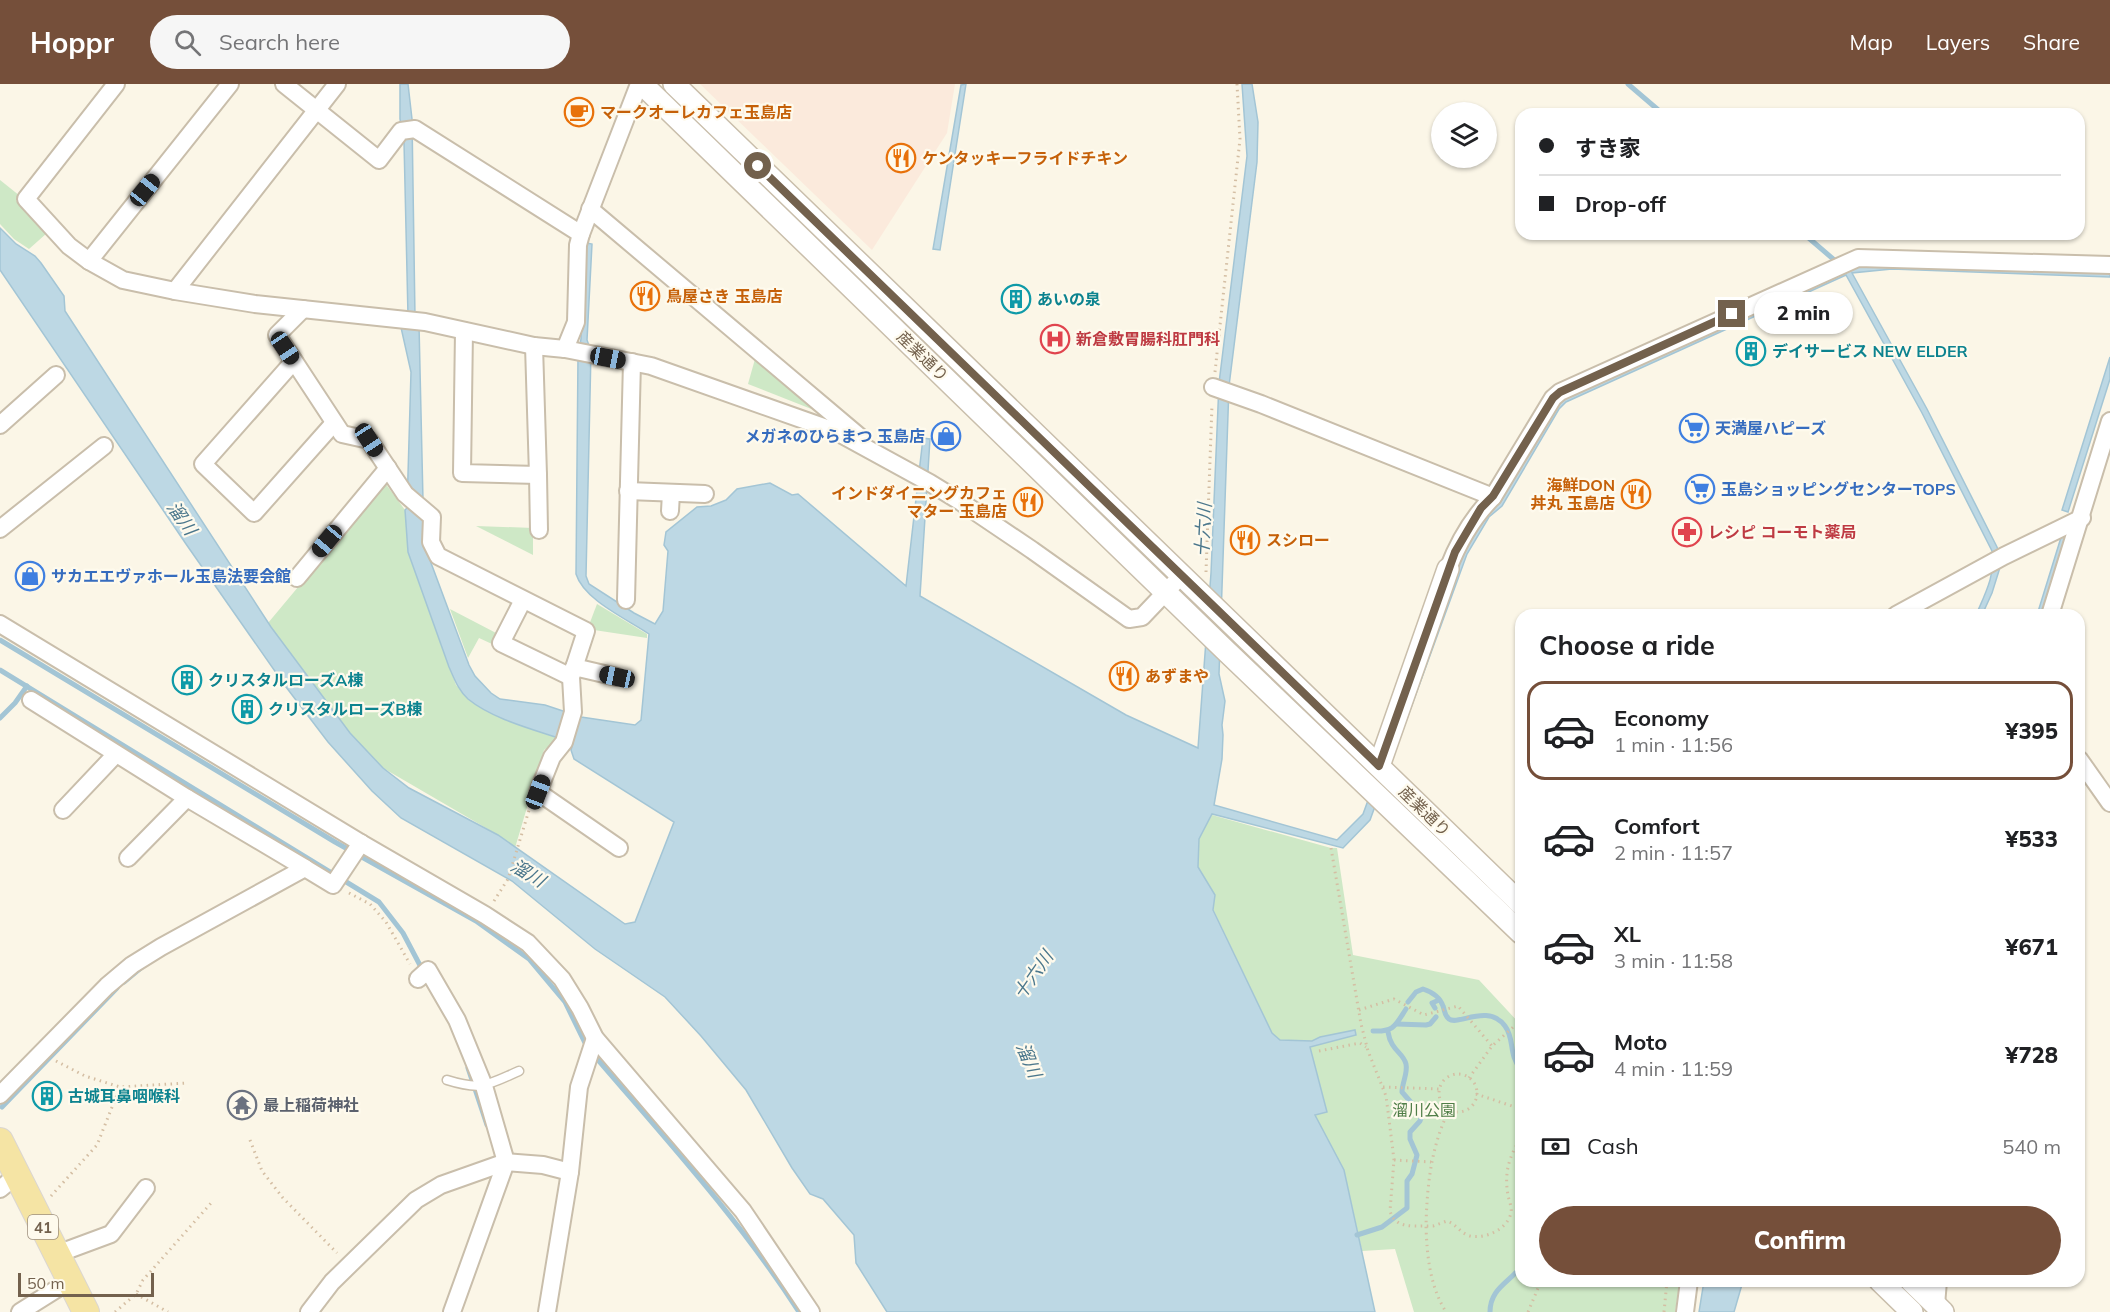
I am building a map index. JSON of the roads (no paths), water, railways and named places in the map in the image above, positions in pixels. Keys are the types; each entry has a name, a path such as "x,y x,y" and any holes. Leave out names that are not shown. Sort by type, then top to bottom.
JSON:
{"main road":[{"name":"41","path":"0,1141 8,1182 36,1212 86,1312"}],"street":[{"path":"116,84 26,199 69,246 89,261 123,280 255,304 425,322 534,346 565,349 651,366 835,431 961,502 1129,619 1142,616 1181,576"},
{"path":"89,261 230,84"},
{"path":"284,84 379,160 408,130 581,234"},
{"path":"175,291 337,84"},
{"path":"565,349 576,322 578,245 581,234 640,84"},
{"name":"産業通り","path":"640,84 1515,927"},
{"name":"産業通り","path":"674,84 1515,898"},
{"path":"590,209 817,399 880,455"},
{"path":"1379,766 1448,569 1460,543 1481,508 1493,496 1553,398 1560,392 1857,258 2110,265"},
{"path":"303,309 277,335 342,434 369,440 405,494 432,518 432,542 438,556 586,631 573,672 573,712 564,742 552,757 538,792 619,848"},
{"path":"464,331 462,473 538,475"},
{"path":"534,346 539,530"},
{"path":"294,361 203,464 254,513 334,423"},
{"path":"626,600 632,362"},
{"path":"0,425 56,375"},
{"path":"1213,387 1493,496"},
{"path":"2052,609 2082,518 2110,421"},
{"path":"0,529 104,447"},
{"path":"297,578 388,468"},
{"path":"628,491 705,494"},
{"path":"670,511 671,493"},
{"path":"1907,609 1998,559 2082,518"},
{"path":"523,600 501,643 573,672 617,677"},
{"path":"0,624 356,850 485,915 528,943 562,980 595,1038 743,1211 811,1312"},
{"path":"31,700 309,871 337,879 356,850"},
{"path":"63,810 116,754"},
{"path":"2085,768 2110,803"},
{"path":"128,858 187,798"},
{"path":"0,1095 107,986 132,965 309,871"},
{"path":"422,976 456,1020 501,1164 452,1312"},
{"path":"547,1312 570,1172 579,1087 595,1038"},
{"path":"309,1312 332,1282 416,1200 441,1185 501,1164 543,1165 570,1172"},
{"path":"57,1254 111,1234 146,1188"},
{"path":"20,1312 70,1280"},
{"path":"1685,1312 1688,1287"},
{"path":"1886,1287 1912,1312"},
{"path":"1917,1287 1938,1310"},
{"path":"1938,1287 1938,1310"}],"lane":[{"path":"447,1080 478,1086 519,1071"}],"water":[{"path":"400,84 408,84 412,119 415,317 419,325 424,544 469,665 475,676 491,693 500,699 545,705 581,717 635,725 641,720 649,634 597,600 588,592 576,574 578,356 581,339 583,248 587,243 592,244 587,340 591,351 586,576 589,584 655,624 663,611 668,551 664,545 666,532 697,507 711,506 726,500 737,489 770,483 792,495 798,494 906,586 923,438 930,439 920,596 1126,715 1198,748 1211,573 1219,383 1247,156 1242,84 1252,84 1258,122 1257,162 1229,386 1219,674 1225,701 1222,759 1214,805 1337,840 1363,814 1460,550 1560,399 1858,264 2110,270 2110,277 1892,269 1852,273 1927,409 1997,547 2002,561 1985,609 1979,609 1991,576 1992,551 1922,413 1846,275 1566,402 1559,409 1502,506 1489,517 1467,554 1370,820 1343,848 1212,814 1199,839 1198,867 1215,895 1213,910 1272,1033 1280,1040 1312,1041 1320,1037 1355,1030 1356,1035 1310,1047 1327,1112 1315,1115 1344,1170 1375,1312 887,1312 856,1263 854,1235 823,1199 810,1194 746,1090 665,997 595,949 512,881 401,818 372,791 328,742 286,687 186,544 0,270 0,228 41,263 64,296 65,311 271,627 350,733 383,768 409,788 498,835 625,924 635,922 674,822 574,759 571,750 573,743 518,725 479,707 468,699 457,684 449,667 408,552 405,510 407,508 411,372 400,323 408,316 404,142 400,119"},
{"path":"966,84 940,250 933,249 961,85"},
{"path":"2110,357 2110,379 2068,512 2062,510"},
{"path":"2063,531 2069,537 2046,609 2039,609"},
{"path":"1703,1287 1741,1287 1734,1312 1699,1312"}],"waterway":[{"path":"1628,84 1656,108"},
{"path":"1811,240 1839,264"},
{"path":"0,640 335,842 476,921 529,959 565,1002 587,1047"},
{"path":"0,670 379,902 403,933 423,971"},
{"path":"0,718 27,686"},
{"path":"124,982 142,967"},
{"path":"2,1107 117,988"},
{"path":"1408,1002 1416,992 1423,989 1438,997 1449,1019 1459,1020 1482,1016 1498,1019 1508,1031 1515,1060"},
{"path":"1435,1008 1432,1003 1439,1000"},
{"path":"1373,1031 1390,1029 1406,1009"},
{"path":"1397,1024 1426,1025 1436,1017"},
{"path":"1357,1235 1382,1227 1407,1208 1407,1181 1412,1174 1417,1155 1410,1139 1410,1132 1420,1121 1422,1115 1402,1092 1406,1064 1394,1047 1388,1032"},
{"path":"593,1054 727,1212 799,1312"},
{"path":"468,1068 487,1125"},
{"path":"1490,1312 1496,1292 1515,1274"}],"place":[{"name":"マークオーレカフェ玉島店","path":"579,112"},
{"name":"ケンタッキーフライドチキン","path":"901,158"},
{"name":"鳥屋さき 玉島店","path":"645,296"},
{"name":"あいの泉","path":"1016,299"},
{"name":"新倉敷胃腸科肛門科","path":"1055,339"},
{"name":"デイサービス NEW ELDER","path":"1751,351"},
{"name":"天満屋ハピーズ","path":"1694,428"},
{"name":"メガネのひらまつ 玉島店","path":"946,436"},
{"name":"玉島ショッピングセンターTOPS","path":"1700,489"},
{"name":"海鮮DON 丼丸 玉島店","path":"1636,494"},
{"name":"インドダイニングカフェ マター 玉島店","path":"1028,502"},
{"name":"レシピ コーモト薬局","path":"1687,532"},
{"name":"スシロー","path":"1245,540"},
{"name":"サカエエヴァホール玉島法要会館","path":"30,576"},
{"name":"あずまや","path":"1124,676"},
{"name":"クリスタルローズA棟","path":"187,680"},
{"name":"クリスタルローズB棟","path":"247,709"},
{"name":"古城耳鼻咽喉科","path":"47,1096"},
{"name":"最上稲荷神社","path":"242,1105"}],"water label":[{"name":"溜川","path":"182,518"},
{"name":"十六川","path":"1203,530"},
{"name":"溜川","path":"528,873"},
{"name":"十六川","path":"1033,975"},
{"name":"溜川","path":"1029,1060"}],"park label":[{"name":"溜川公園","path":"1424,1110"}]}
